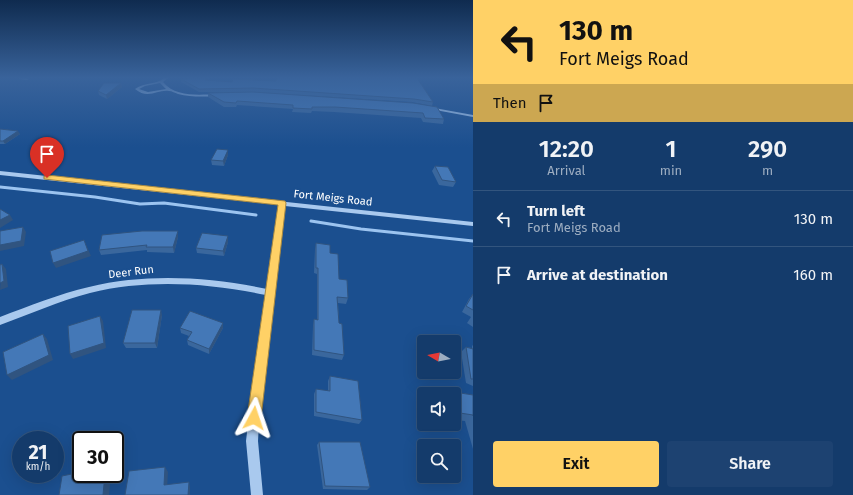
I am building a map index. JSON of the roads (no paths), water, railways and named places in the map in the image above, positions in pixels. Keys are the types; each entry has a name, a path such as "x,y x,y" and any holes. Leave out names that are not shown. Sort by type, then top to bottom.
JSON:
{"street":[{"path":"424,106 473,116"},
{"name":"Fort Meigs Road","path":"0,173 473,224"},
{"path":"257,495 252,441 269,293 282,203"},
{"name":"Deer Run","path":"0,321 88,290 141,281 191,281 269,293"}],"waterway":[{"path":"0,187 95,197 140,204 164,203 256,215"},
{"path":"311,221 361,229 473,241"}]}
